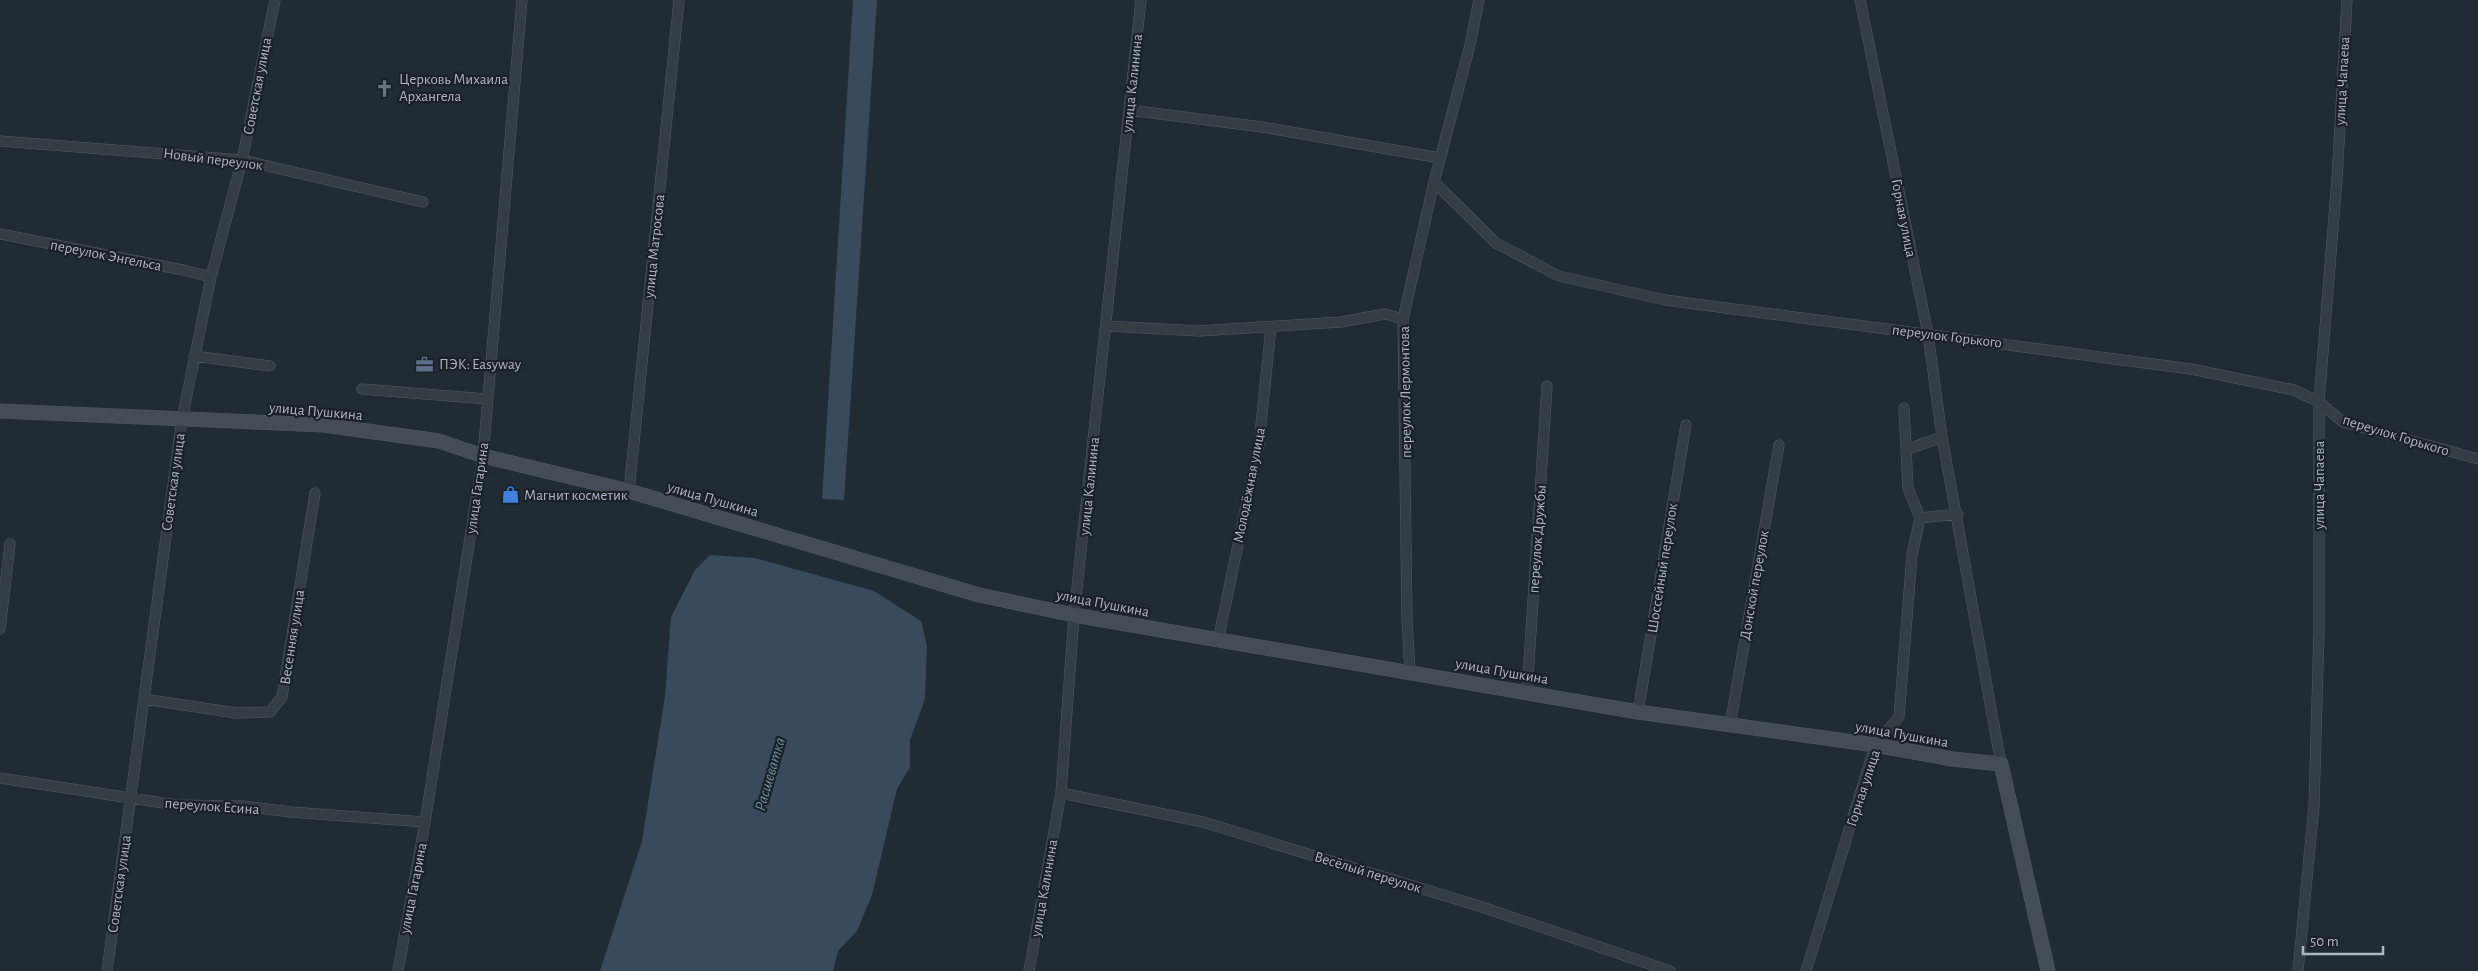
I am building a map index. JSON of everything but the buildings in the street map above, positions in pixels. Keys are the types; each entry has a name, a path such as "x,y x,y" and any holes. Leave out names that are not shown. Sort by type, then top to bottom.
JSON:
{"main road":[{"name":"улица Пушкина","path":"0,412 324,425 439,441 483,456 628,491 979,595 1074,615 1638,712 1875,745 1952,759 2000,764"},
{"path":"2000,764 2048,971"}],"street":[{"name":"Советская улица","path":"107,971 182,419 211,278 242,160 275,0"},
{"name":"улица Гагарина","path":"398,971 425,822 483,456 522,0"},
{"name":"улица Матросова","path":"628,491 679,0"},
{"name":"улица Калинина","path":"1030,971 1061,793 1074,615 1141,0"},
{"name":"переулок Лермонтова","path":"1410,672 1407,620 1403,319 1434,182 1470,45 1479,0"},
{"name":"Горная улица","path":"1860,0 1928,334 1942,437 1958,514 2000,764"},
{"name":"улица Чапаева","path":"2298,971 2314,806 2319,632 2319,402 2338,179 2347,0"},
{"path":"1129,110 1262,127 1440,158"},
{"name":"Новый переулок","path":"0,141 242,160 423,202"},
{"name":"переулок Горького","path":"1434,182 1496,243 1559,276 1665,300 2192,369 2294,390 2319,402 2343,422 2478,459"},
{"name":"переулок Энгельса","path":"0,234 183,270 211,278"},
{"path":"1106,326 1198,331 1340,322 1385,314 1403,319"},
{"name":"Молодёжная улица","path":"1218,641 1259,444 1271,327"},
{"path":"194,356 270,366"},
{"name":"переулок Дружбы","path":"1527,692 1547,386"},
{"path":"362,389 487,399"},
{"path":"1904,408 1908,449 1908,488 1920,518 1958,514"},
{"name":"Шоссейный переулок","path":"1638,712 1686,424"},
{"path":"1908,449 1942,437"},
{"name":"Донской переулок","path":"1730,725 1779,446"},
{"name":"Весенняя улица","path":"144,699 236,714 270,712 282,697 315,493"},
{"name":"Горная улица","path":"1806,971 1875,745 1899,717 1912,555 1920,518"},
{"path":"0,629 10,544"},
{"name":"переулок Есина","path":"0,778 176,805 243,806 291,812 425,822"},
{"name":"Весёлый переулок","path":"1061,793 1203,822 1478,906 1670,971"}],"water":[{"path":"853,0 877,0 844,500 822,499"},
{"name":"Расшеватка","path":"710,555 755,558 874,591 921,621 927,646 925,699 910,740 910,767 897,789 872,895 857,931 838,951 833,971 600,971 642,841 665,696 671,617 695,570"}],"place":[{"name":"Церковь Михаила Архангела","path":"385,88"},
{"name":"ПЭК: Easyway","path":"425,364"},
{"name":"Магнит косметик","path":"510,495"}]}
